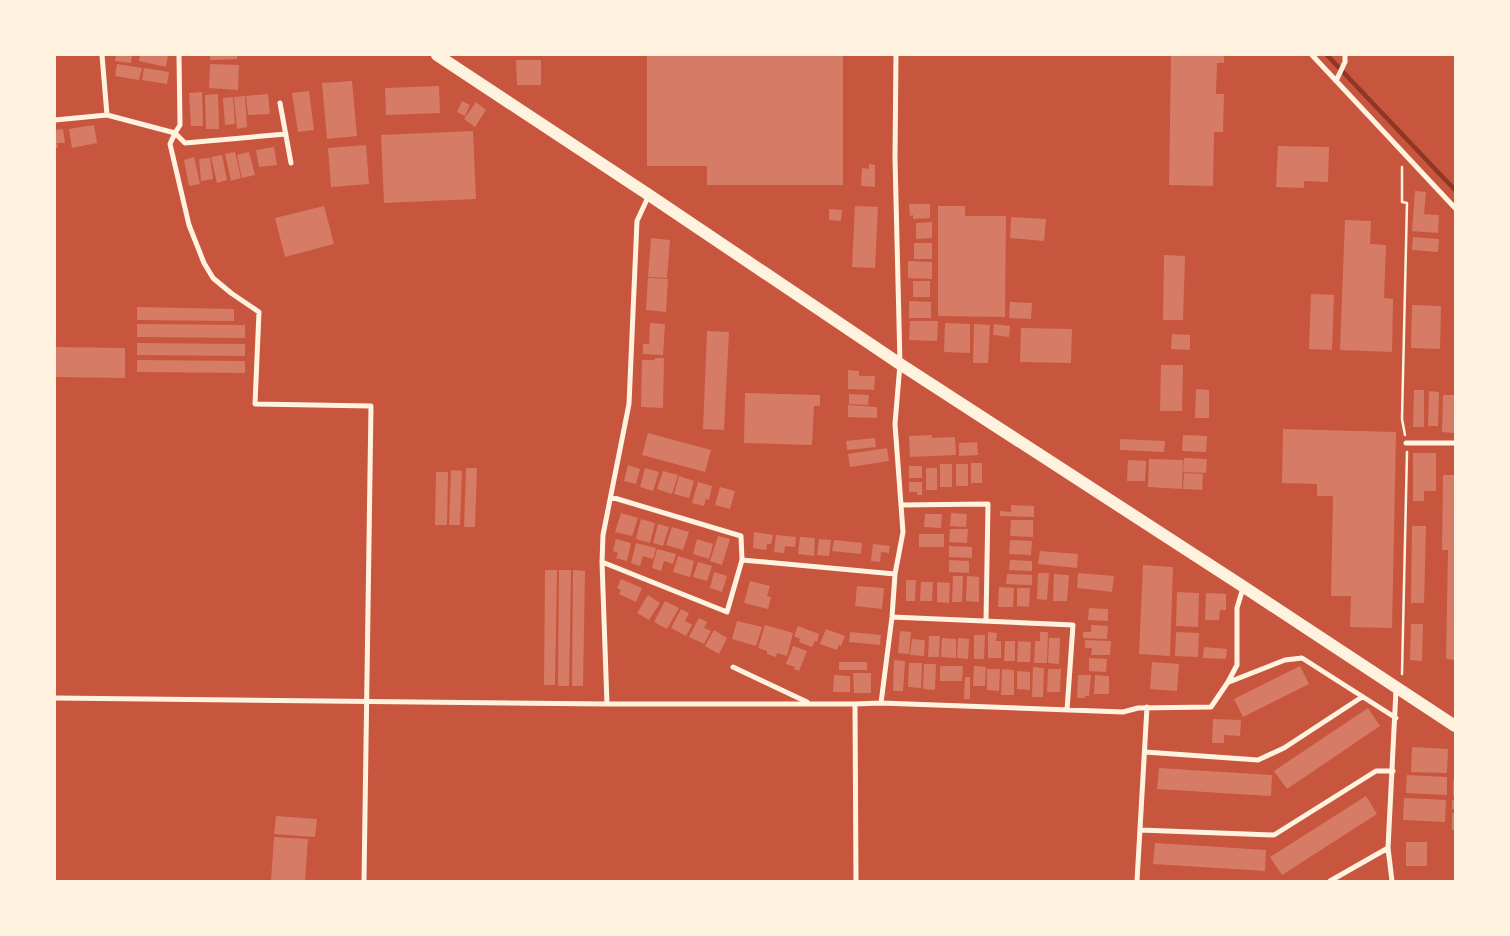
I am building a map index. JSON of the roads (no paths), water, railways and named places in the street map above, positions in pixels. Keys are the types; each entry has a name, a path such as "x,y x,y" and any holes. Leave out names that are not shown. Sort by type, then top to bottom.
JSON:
{"main road":[{"path":"437,55 650,195 900,364 1455,726"}],"street":[{"path":"102,55 107,115"},
{"path":"179,55 180,125 174,133 170,144 190,225 204,263 213,278 259,312 255,404 371,406 364,881"},
{"path":"881,703 892,617 895,574 903,532 895,424 900,364 895,158 896,55"},
{"path":"1312,55 1455,208"},
{"path":"1336,80 1345,62 1345,55"},
{"path":"280,104 291,163"},
{"path":"55,120 107,115 174,133 185,143 286,134"},
{"path":"607,704 602,562 603,535 629,404 637,221 650,195"},
{"path":"1406,443 1455,443"},
{"path":"602,562 728,612 742,560 741,536 610,497"},
{"path":"901,505 988,504 986,622"},
{"path":"742,560 895,574"},
{"path":"55,698 607,704 881,703 1124,712 1147,707 1211,707 1237,665 1237,608 1244,587"},
{"path":"892,617 1073,625 1066,710"},
{"path":"1228,682 1285,660 1302,658 1396,718"},
{"path":"733,667 810,704"},
{"path":"1392,881 1388,848 1396,718 1396,687"},
{"path":"1145,752 1258,760 1284,748 1362,697"},
{"path":"855,704 856,881"},
{"path":"1137,881 1147,707"},
{"path":"1140,830 1274,835 1376,771 1393,771"},
{"path":"1330,881 1388,848"}],"waterway":[{"path":"1327,55 1455,190"}]}
